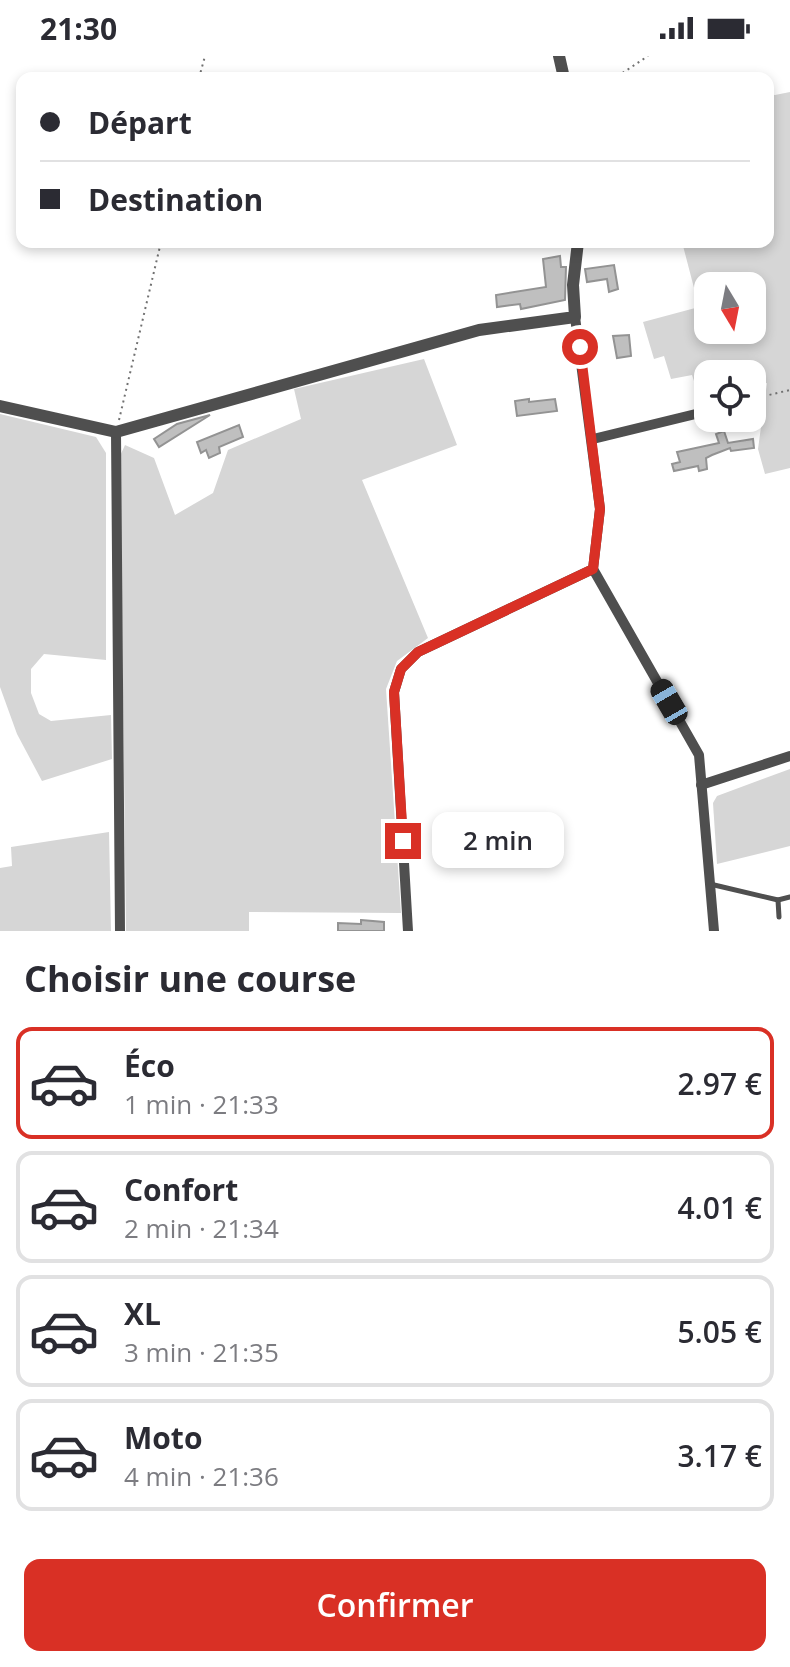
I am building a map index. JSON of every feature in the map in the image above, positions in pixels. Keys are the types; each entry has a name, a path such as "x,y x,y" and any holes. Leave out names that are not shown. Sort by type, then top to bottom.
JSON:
{"street":[{"path":"577,248 573,285 575,317 600,509 593,569 699,755 714,931"},
{"path":"0,406 116,432 479,330 575,317"},
{"path":"593,439 694,414"},
{"path":"116,432 120,931"},
{"path":"408,931 394,692 401,669 418,652 593,569"},
{"path":"701,785 790,756"}],"lane":[{"path":"710,884 778,900 790,897"},
{"path":"778,900 779,917"}],"path":[{"path":"624,72 648,56"},
{"path":"116,432 160,248"},
{"path":"766,396 790,390"}],"shaded area":[{"path":"790,92 790,468 765,474 758,449 760,432 766,432 766,360 694,360 694,381 692,375 671,379 664,356 654,359 643,322 694,308 694,344 766,344 766,272 694,272 694,288 684,248 774,248 774,95"},
{"path":"424,359 457,445 362,480 428,638 397,661 386,689 401,913 249,912 249,931 126,931 120,456 125,445 154,458 175,515 213,493 228,450 301,419 294,389"},
{"path":"0,414 96,437 106,453 106,660 44,654 31,669 31,693 39,714 51,721 111,715 112,759 42,781 17,734 0,687"},
{"path":"790,769 790,846 717,864 713,803 717,796"},
{"path":"109,832 111,931 0,931 0,868 12,866 11,847"}],"building":[{"path":"560,256 561,267 566,267 565,300 521,309 520,304 497,307 496,295 546,287 543,259"},
{"path":"614,265 618,289 609,292 607,279 587,282 585,269"},
{"path":"629,335 631,356 617,358 613,336"},
{"path":"529,399 529,402 555,399 557,411 517,416 515,401"},
{"path":"210,415 159,447 154,439 177,424"},
{"path":"239,425 243,437 219,447 220,453 209,458 206,450 201,453 197,442"},
{"path":"724,432 728,443 753,439 754,448 731,451 730,448 712,455 706,458 707,469 699,471 698,466 674,471 672,464 680,462 677,452 719,443 716,434"},
{"path":"361,920 384,922 384,931 338,931 338,923 361,924"}],"route":[{"path":"403,841 394,692 401,669 418,652 593,569 600,509 580,347"}]}
